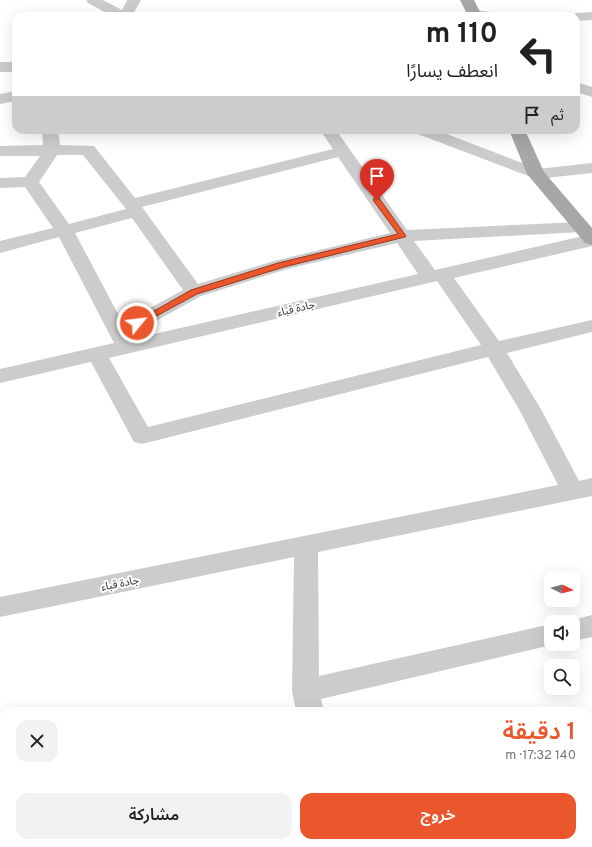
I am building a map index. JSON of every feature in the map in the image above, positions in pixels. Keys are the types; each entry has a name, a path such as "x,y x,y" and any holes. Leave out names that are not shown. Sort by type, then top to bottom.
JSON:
{"main road":[{"path":"467,0 473,12"},
{"path":"518,134 536,174 588,235"}],"street":[{"path":"93,0 116,12"},
{"path":"126,12 134,0"},
{"path":"580,17 592,16"},
{"path":"0,67 12,67"},
{"path":"580,88 592,92"},
{"path":"0,99 12,97"},
{"path":"30,182 52,150 50,134"},
{"path":"331,134 402,236 494,348 531,411 582,489"},
{"path":"431,134 536,174 592,168"},
{"path":"0,151 88,150 134,208 194,292"},
{"path":"0,247 64,230 134,208 343,151"},
{"path":"0,183 30,182"},
{"path":"30,182 64,230 126,347"},
{"path":"126,347 137,323 194,292 281,265 402,236 588,235"},
{"name":"جادة قباء","path":"0,376 436,276 588,235"},
{"path":"97,354 142,436 494,348 592,326"},
{"name":"جادة قباء","path":"0,607 582,489"},
{"path":"306,545 308,701 544,637"},
{"path":"580,629 592,626"}],"route":[{"path":"137,323 194,292 281,265 402,236 377,200"}]}
